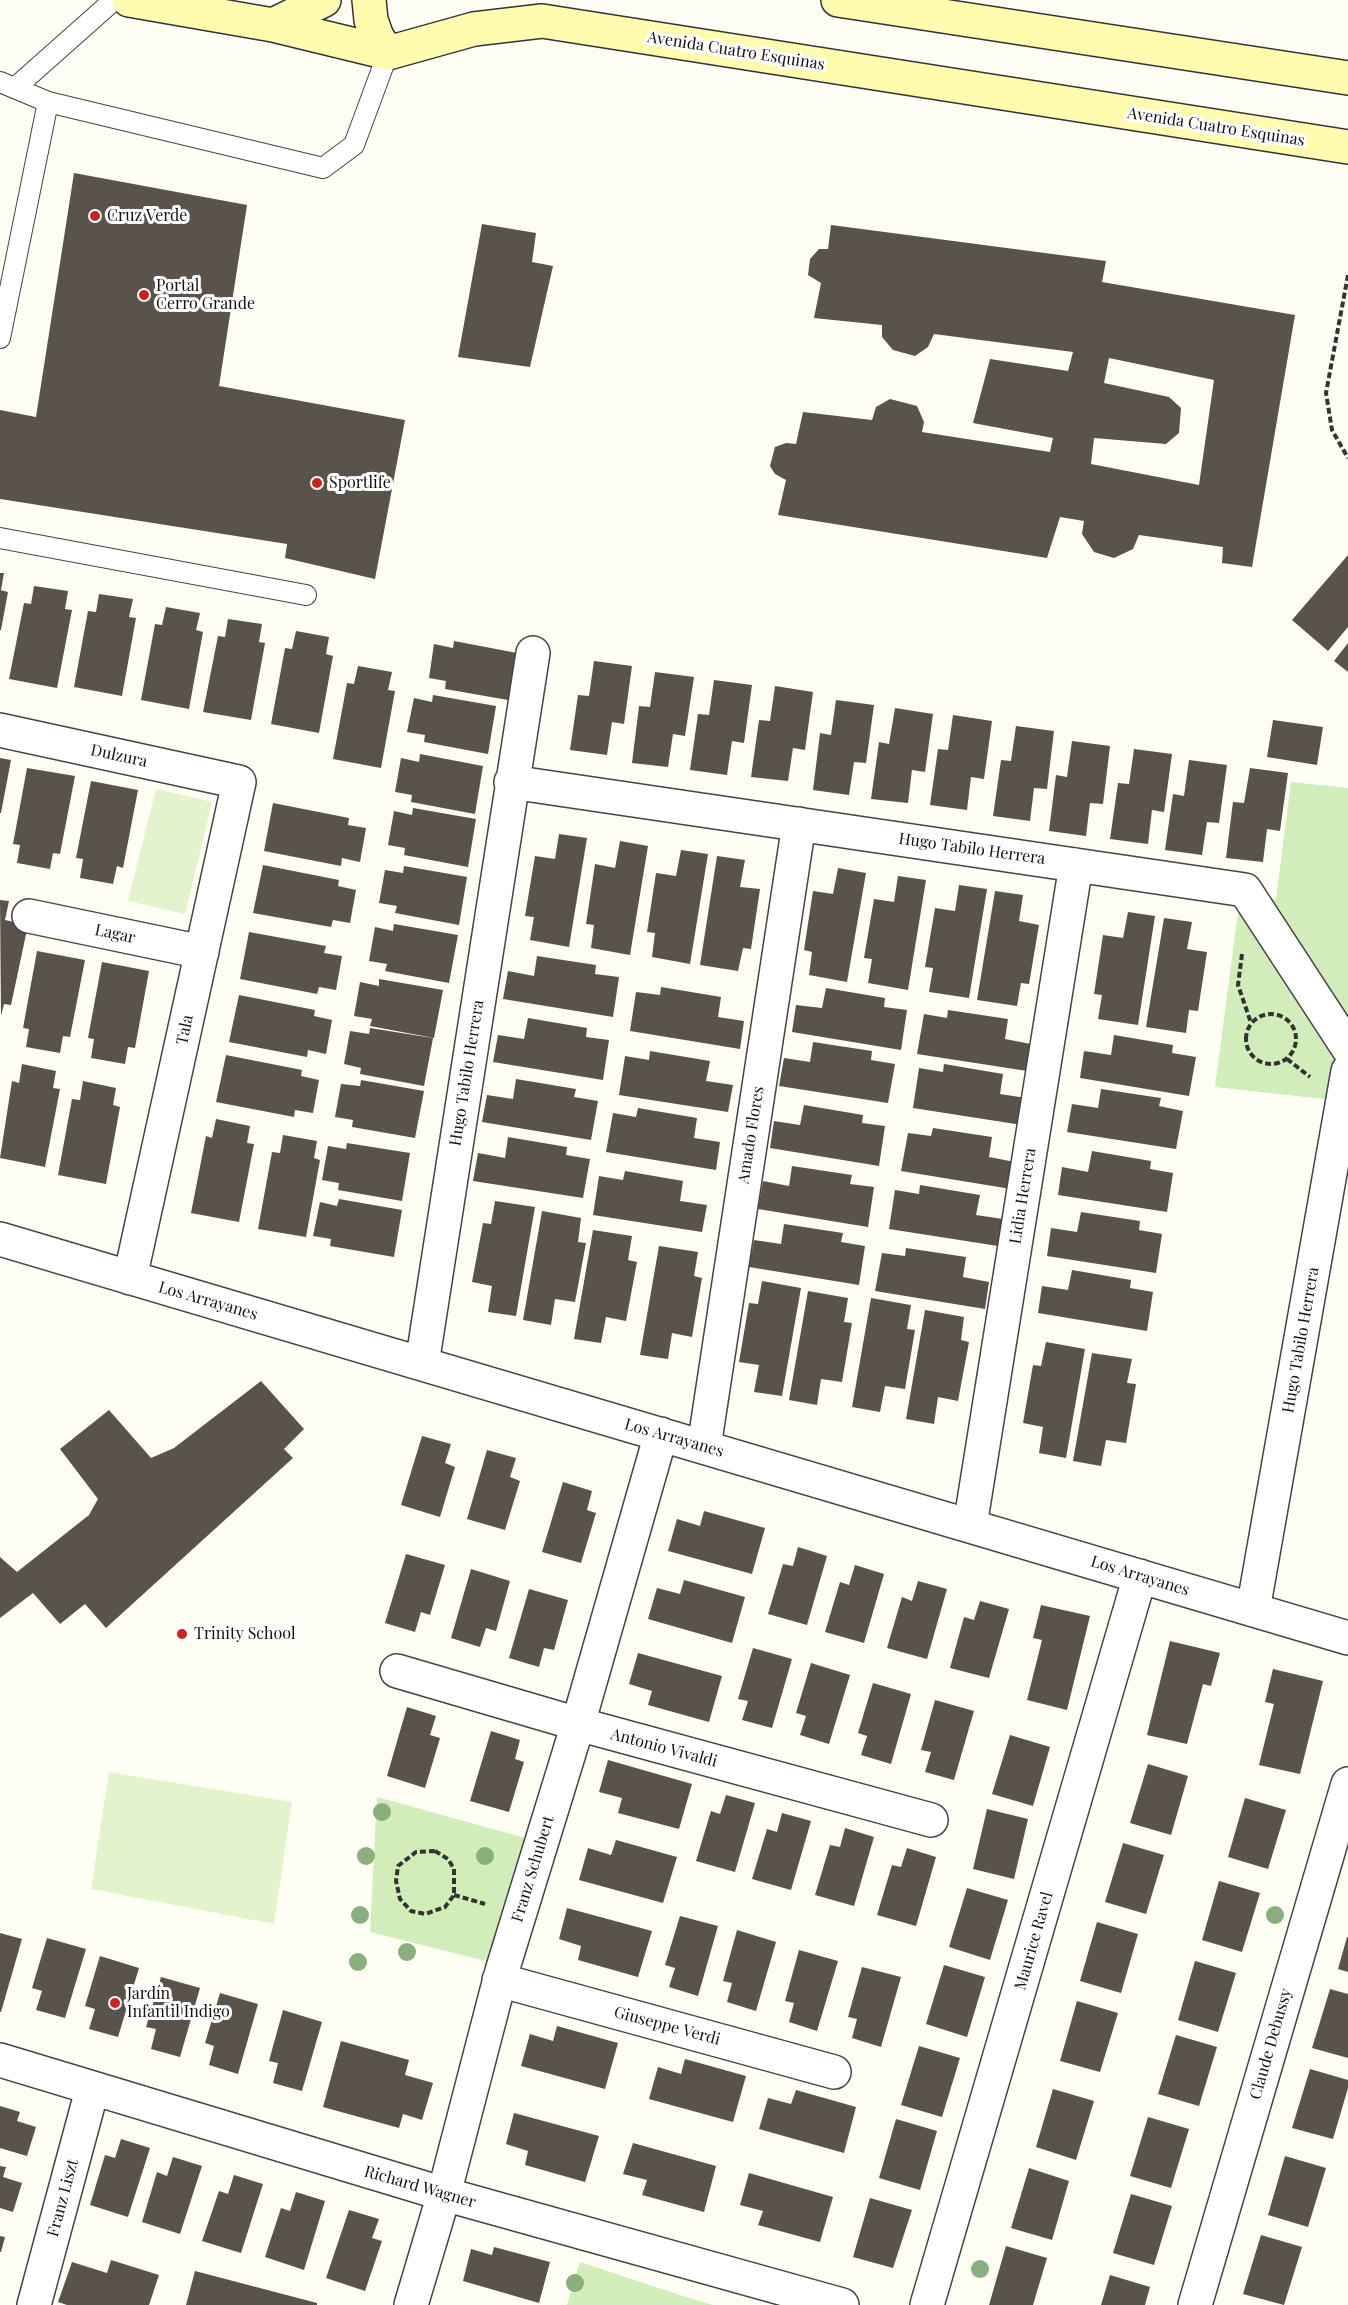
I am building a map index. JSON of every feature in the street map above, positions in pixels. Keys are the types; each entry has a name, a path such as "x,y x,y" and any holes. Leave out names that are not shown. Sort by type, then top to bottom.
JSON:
{"main road":[{"name":"Avenida Cuatro Esquinas","path":"129,0 273,25 388,52 474,29 542,21 1348,147"},
{"path":"273,25 324,0"},
{"path":"369,0 371,20 377,37 388,52"},
{"path":"838,0 1348,78"}],"street":[{"name":"Hugo Tabilo Herrera","path":"422,1364 511,782 533,653"},
{"name":"Dulzura","path":"0,730 239,782"},
{"name":"Tala","path":"130,1278 239,782"},
{"name":"Hugo Tabilo Herrera","path":"511,782 1245,890 1348,1048"},
{"name":"Amado Flores","path":"704,1447 799,824"},
{"name":"Lidia Herrera","path":"970,1526 1076,865"},
{"name":"Lagar","path":"29,916 202,952"},
{"name":"Hugo Tabilo Herrera","path":"1253,1610 1348,1071"},
{"name":"Los Arrayanes","path":"0,1239 1348,1638"},
{"name":"Franz Schubert","path":"411,2305 444,2194 499,1980 578,1724 661,1434"},
{"name":"Maurice Ravel","path":"927,2305 1140,1576"},
{"name":"Antonio Vivaldi","path":"397,1671 578,1724 931,1820"},
{"name":"Claude Debussy","path":"1195,2305 1348,1784"},
{"name":"Giuseppe Verdi","path":"499,1980 834,2072"},
{"name":"Richard Wagner","path":"0,2060 92,2090 444,2194 842,2305"},
{"name":"Franz Liszt","path":"34,2305 92,2090"}],"lane":[{"path":"114,0 8,84 48,102 323,168 354,145 388,52"},
{"path":"0,338 48,102"},
{"path":"0,538 306,595"}],"path":[{"path":"1348,275 1326,393 1332,430 1348,458"},
{"path":"1251,1023 1266,1014 1283,1016 1290,1021 1296,1037 1292,1053 1287,1059 1272,1064 1256,1059 1250,1053 1246,1038 1251,1023 1238,985 1241,959 1256,907"},
{"path":"435,1851 448,1859 454,1869 454,1882 454,1895 445,1907 425,1914 411,1911 400,1899 396,1881 398,1866 416,1852 435,1851"}],"green space":[{"path":"1291,782 1348,788 1348,1055 1333,1100 1215,1087 1240,897 1276,899"},
{"path":"156,789 212,802 185,914 128,901"},
{"path":"109,1772 292,1802 274,1924 91,1889"},
{"path":"377,1797 536,1841 498,1964 370,1932"},
{"path":"580,2262 692,2299 713,2305 567,2305"}],"building":[{"name":"Portal Cerro Grande","path":"74,173 247,205 219,386 405,420 375,579 285,558 287,544 0,499 0,410 36,417"},
{"path":"482,224 536,233 532,262 553,266 530,367 458,357"},
{"path":"831,225 1106,261 1102,282 1295,315 1252,567 1222,563 1223,547 1139,535 1133,549 1114,558 1094,552 1082,534 1084,521 1060,517 1047,558 778,515 786,480 775,474 770,466 775,447 786,443 796,444 803,412 872,420 876,407 890,399 917,406 924,422 922,432 1050,452 1053,438 973,423 990,359 1068,371 1073,352 934,334 928,347 915,356 893,350 882,337 882,325 814,318 821,283 808,275 810,259 819,249 828,249","holes":["1109,358 1214,380 1199,485 1091,464 1094,438 1166,444 1179,433 1181,408 1169,397 1104,383"]},
{"path":"1348,555 1348,627 1328,651 1292,620"},
{"path":"0,573 4,573 1,590 0,590"},
{"path":"34,586 68,591 65,609 72,610 57,688 9,679 24,603 31,604"},
{"path":"0,590 8,592 1,630 0,630"},
{"path":"99,594 133,599 129,617 136,618 122,696 74,687 88,611 96,612"},
{"path":"166,607 200,613 196,630 203,632 189,709 141,700 155,624 162,625"},
{"path":"228,619 262,624 259,642 265,643 251,720 203,712 218,636 225,637"},
{"path":"296,631 329,637 326,654 333,656 319,733 271,724 285,648 292,649"},
{"path":"454,641 517,653 508,700 445,689 446,681 429,678 434,644 453,648"},
{"path":"1348,643 1348,672 1334,661"},
{"path":"594,661 632,666 624,724 612,722 607,755 570,750 578,695 589,696"},
{"path":"358,666 392,672 388,690 395,691 381,768 333,759 347,683 354,684"},
{"path":"655,672 694,677 685,736 673,734 668,767 632,763 639,706 650,707"},
{"path":"714,680 752,685 744,743 732,741 727,775 690,770 698,714 709,715"},
{"path":"775,686 813,692 805,750 793,748 788,781 751,777 759,720 770,721"},
{"path":"433,695 496,706 488,754 424,742 425,735 407,732 414,698 432,702"},
{"path":"836,700 874,705 866,763 854,762 849,795 813,790 820,733 831,735"},
{"path":"895,708 933,714 925,772 912,770 908,803 871,799 879,742 889,744"},
{"path":"953,715 992,721 984,779 971,777 967,810 930,805 938,749 948,750"},
{"path":"1273,720 1323,727 1317,765 1267,757"},
{"path":"1016,726 1054,731 1047,789 1034,788 1030,821 993,816 1001,760 1011,761"},
{"path":"1072,741 1110,746 1103,804 1090,803 1086,836 1049,831 1056,775 1067,777"},
{"path":"1134,749 1172,754 1164,812 1152,810 1148,844 1110,839 1118,783 1129,784"},
{"path":"420,754 483,766 475,814 411,802 412,795 395,792 401,758 419,762"},
{"path":"0,758 11,760 1,813 0,813"},
{"path":"1189,760 1227,765 1219,823 1207,822 1202,855 1165,850 1173,794 1184,796"},
{"path":"27,768 75,776 60,854 53,853 50,869 17,863 20,845 13,844"},
{"path":"1250,768 1288,773 1280,831 1267,829 1263,862 1226,858 1233,802 1244,803"},
{"path":"91,781 138,790 123,868 117,866 113,884 80,878 83,859 76,858"},
{"path":"273,803 349,818 348,825 366,828 360,862 342,858 341,866 264,851"},
{"path":"413,808 476,819 468,867 404,855 405,848 388,845 394,811 412,815"},
{"path":"559,834 587,838 569,947 530,940 534,917 525,916 535,856 555,859"},
{"path":"620,841 648,846 630,955 591,948 594,925 586,924 595,864 615,868"},
{"path":"681,850 708,854 690,964 652,957 655,933 647,932 656,873 676,876"},
{"path":"717,856 745,860 740,887 760,889 751,949 743,948 738,971 700,965"},
{"path":"263,865 339,880 338,886 356,890 350,923 333,920 331,927 253,913"},
{"path":"404,866 467,877 459,925 395,913 397,906 379,903 385,870 403,873"},
{"path":"838,868 866,873 847,982 809,975 812,952 804,950 813,891 833,894"},
{"path":"898,876 926,880 908,990 868,983 872,959 864,958 874,899 894,902"},
{"path":"959,885 987,889 969,998 929,992 933,968 925,967 935,908 955,911"},
{"path":"995,891 1023,895 1019,921 1039,925 1029,984 1021,983 1017,1006 977,1000"},
{"path":"0,900 9,901 5,920 28,925 11,1005 4,1004 1,1016"},
{"path":"1128,912 1155,916 1138,1025 1098,1019 1102,995 1094,994 1103,935 1123,938"},
{"path":"1164,918 1192,922 1187,949 1207,952 1198,1011 1189,1010 1186,1033 1146,1027"},
{"path":"394,924 458,935 449,983 385,971 387,964 369,961 375,927 393,931"},
{"path":"249,932 326,946 324,953 342,956 336,990 319,987 317,994 240,979"},
{"path":"37,951 85,960 70,1037 63,1036 60,1053 26,1047 29,1029 23,1028"},
{"path":"537,956 596,965 595,974 619,977 613,1017 503,999 508,971 534,976"},
{"path":"102,962 149,971 135,1048 128,1047 125,1064 91,1058 94,1039 88,1038"},
{"path":"379,979 443,990 434,1038 370,1026 372,1019 354,1016 360,982 379,986"},
{"path":"661,987 721,997 718,1017 744,1021 740,1049 630,1031 636,992 660,995"},
{"path":"826,988 885,998 884,1007 907,1010 901,1050 792,1032 796,1005 822,1008"},
{"path":"239,995 315,1010 314,1016 332,1020 326,1054 308,1050 307,1057 229,1042"},
{"path":"948,1010 1008,1019 1005,1039 1031,1044 1027,1071 917,1054 924,1014 947,1018"},
{"path":"528,1018 587,1028 586,1037 609,1040 603,1080 493,1062 498,1035 524,1039"},
{"path":"370,1028 433,1038 424,1086 360,1074 361,1068 344,1064 350,1031 369,1034"},
{"path":"1114,1035 1173,1045 1172,1053 1196,1057 1189,1096 1080,1078 1084,1051 1111,1055"},
{"path":"813,1042 872,1051 871,1060 895,1064 888,1103 779,1086 784,1058 810,1062"},
{"path":"650,1051 710,1061 706,1081 733,1085 728,1112 619,1095 625,1056 649,1060"},
{"path":"226,1055 302,1070 301,1076 319,1080 313,1113 295,1110 294,1117 216,1102"},
{"path":"22,1064 56,1071 53,1088 60,1089 45,1167 0,1158 12,1081 19,1083"},
{"path":"944,1064 1003,1074 1000,1094 1026,1098 1022,1125 913,1108 919,1068 943,1072"},
{"path":"516,1079 576,1089 574,1097 598,1101 591,1140 482,1122 487,1095 513,1099"},
{"path":"361,1080 424,1091 415,1138 352,1127 353,1120 335,1117 341,1084 360,1086"},
{"path":"83,1081 116,1088 113,1105 120,1107 106,1184 58,1175 72,1099 80,1100"},
{"path":"1101,1089 1161,1098 1159,1106 1183,1111 1176,1149 1067,1132 1072,1104 1098,1108"},
{"path":"804,1105 863,1115 862,1123 885,1126 879,1166 770,1148 774,1121 800,1125"},
{"path":"638,1108 697,1118 694,1138 720,1142 716,1170 606,1152 613,1113 636,1117"},
{"path":"216,1119 250,1126 247,1143 254,1144 239,1222 191,1213 206,1136 212,1138"},
{"path":"933,1128 992,1137 989,1157 1015,1162 1011,1189 901,1171 908,1133 931,1136"},
{"path":"283,1135 317,1141 314,1158 320,1160 306,1237 258,1229 272,1152 280,1153"},
{"path":"508,1137 567,1147 566,1155 590,1159 583,1198 473,1181 478,1153 505,1158"},
{"path":"347,1143 410,1153 402,1201 338,1190 339,1183 322,1180 328,1146 346,1149"},
{"path":"1092,1151 1151,1161 1150,1169 1173,1173 1167,1212 1058,1195 1062,1167 1088,1172"},
{"path":"792,1166 852,1175 850,1184 874,1187 868,1227 758,1209 763,1181 789,1186"},
{"path":"625,1171 683,1181 680,1201 707,1205 702,1232 593,1215 599,1176 623,1180"},
{"path":"920,1185 980,1195 976,1215 1003,1219 998,1246 889,1229 895,1190 919,1194"},
{"path":"339,1199 402,1210 394,1257 330,1246 331,1239 313,1236 320,1202 337,1206"},
{"path":"495,1201 535,1207 516,1316 488,1312 492,1286 472,1282 483,1223 491,1224"},
{"path":"542,1211 581,1218 578,1242 586,1243 575,1302 555,1299 551,1325 523,1320"},
{"path":"1081,1212 1140,1221 1139,1230 1162,1234 1156,1273 1047,1256 1051,1228 1077,1232"},
{"path":"784,1224 843,1233 841,1242 865,1246 859,1285 749,1267 754,1240 781,1244"},
{"path":"593,1230 632,1236 628,1260 637,1262 626,1321 606,1317 601,1343 574,1339"},
{"path":"659,1246 698,1252 694,1276 702,1278 692,1337 672,1333 668,1359 640,1355"},
{"path":"906,1248 966,1257 963,1277 989,1282 985,1309 875,1291 882,1253 905,1256"},
{"path":"1072,1270 1131,1280 1130,1288 1153,1292 1147,1331 1038,1313 1042,1286 1068,1290"},
{"path":"762,1281 801,1288 782,1396 754,1392 759,1365 739,1362 749,1303 758,1304"},
{"path":"808,1291 848,1298 844,1322 852,1323 842,1382 821,1379 817,1405 789,1400"},
{"path":"871,1298 911,1305 907,1329 915,1330 905,1389 885,1386 880,1412 852,1407"},
{"path":"925,1310 964,1317 961,1340 969,1342 958,1401 938,1397 934,1424 906,1419"},
{"path":"1046,1342 1085,1349 1066,1458 1039,1453 1043,1427 1023,1423 1033,1365 1041,1366"},
{"path":"1092,1353 1132,1359 1127,1383 1136,1384 1126,1443 1106,1440 1101,1466 1073,1461"},
{"path":"261,1381 304,1429 284,1449 293,1458 106,1628 85,1604 60,1624 33,1593 0,1618 0,1557 17,1572 89,1515 98,1499 60,1449 109,1410 151,1458 174,1448"},
{"path":"422,1436 451,1444 445,1463 455,1467 440,1517 401,1505"},
{"path":"487,1450 516,1458 510,1477 520,1481 505,1530 467,1519"},
{"path":"563,1482 592,1491 587,1510 596,1513 581,1563 542,1552"},
{"path":"704,1511 765,1528 752,1574 668,1551 677,1519 700,1526"},
{"path":"798,1547 827,1556 807,1625 768,1614 783,1564 793,1566"},
{"path":"406,1554 445,1565 430,1615 421,1612 415,1632 385,1623"},
{"path":"855,1565 884,1574 864,1643 825,1632 840,1582 849,1585"},
{"path":"471,1569 510,1581 496,1631 486,1628 480,1647 451,1638"},
{"path":"684,1580 745,1597 732,1643 648,1619 657,1588 680,1594"},
{"path":"918,1581 947,1589 927,1659 887,1648 902,1597 912,1601"},
{"path":"529,1589 568,1600 554,1650 544,1648 539,1667 509,1658"},
{"path":"980,1601 1009,1609 989,1678 950,1668 964,1617 974,1620"},
{"path":"1041,1605 1090,1616 1067,1710 1027,1700 1042,1640 1033,1638"},
{"path":"1170,1641 1220,1653 1211,1686 1203,1684 1187,1744 1147,1735"},
{"path":"753,1648 792,1659 772,1728 742,1720 748,1701 738,1699"},
{"path":"638,1653 722,1676 709,1722 648,1705 652,1691 629,1684"},
{"path":"811,1663 850,1675 829,1744 800,1735 806,1716 796,1713"},
{"path":"1273,1669 1323,1681 1300,1774 1259,1765 1274,1704 1265,1702"},
{"path":"873,1683 911,1694 891,1764 861,1755 867,1736 858,1733"},
{"path":"935,1700 974,1711 954,1780 925,1772 931,1752 921,1750"},
{"path":"407,1707 436,1716 430,1735 440,1738 425,1788 387,1776"},
{"path":"491,1731 520,1740 515,1759 524,1762 509,1812 470,1801"},
{"path":"1010,1735 1050,1747 1033,1806 992,1794"},
{"path":"608,1760 692,1784 679,1829 618,1813 622,1798 599,1792"},
{"path":"1148,1764 1188,1776 1171,1835 1130,1823"},
{"path":"726,1795 755,1803 735,1872 696,1861 711,1811 720,1814"},
{"path":"1245,1798 1286,1810 1268,1869 1228,1857"},
{"path":"987,1809 1028,1819 1014,1879 973,1869"},
{"path":"782,1813 811,1821 791,1890 752,1879 767,1829 777,1832"},
{"path":"845,1828 874,1837 854,1906 815,1895 830,1845 840,1847"},
{"path":"616,1840 677,1857 663,1903 579,1880 588,1848 611,1855"},
{"path":"1123,1843 1164,1855 1146,1914 1105,1902"},
{"path":"907,1848 936,1857 916,1926 877,1915 892,1865 901,1867"},
{"path":"1219,1881 1260,1893 1242,1952 1202,1940"},
{"path":"967,1888 1008,1900 990,1960 949,1947"},
{"path":"567,1908 652,1931 638,1977 578,1960 581,1946 559,1939"},
{"path":"680,1916 718,1926 698,1996 669,1987 675,1968 665,1965"},
{"path":"1097,1922 1138,1934 1121,1993 1080,1981"},
{"path":"737,1930 776,1942 756,2011 727,2002 732,1983 723,1981"},
{"path":"0,1933 22,1939 1,2012 0,2012"},
{"path":"1348,1937 1348,1972 1338,1969"},
{"path":"47,1938 86,1949 65,2018 36,2010 42,1991 32,1988"},
{"path":"799,1950 838,1961 817,2031 789,2022 794,2003 785,2001"},
{"path":"100,1956 139,1968 118,2037 89,2029 95,2009 85,2006"},
{"path":"1195,1961 1236,1973 1218,2032 1178,2020"},
{"path":"944,1965 985,1977 967,2037 926,2024"},
{"path":"862,1967 901,1977 881,2047 852,2038 857,2019 848,2017"},
{"path":"161,1977 200,1988 180,2057 151,2049 156,2029 146,2027"},
{"path":"1330,1989 1348,1994 1348,2058 1312,2048"},
{"path":"220,1993 258,2004 238,2074 209,2065 214,2046 205,2043"},
{"path":"1077,2001 1118,2013 1100,2072 1060,2061"},
{"path":"283,2010 322,2022 302,2091 273,2083 278,2063 269,2061"},
{"path":"557,2026 618,2043 605,2089 521,2066 530,2034 553,2041"},
{"path":"1176,2035 1217,2047 1199,2106 1158,2094"},
{"path":"341,2041 409,2060 405,2075 433,2083 422,2120 403,2114 399,2128 323,2107"},
{"path":"919,2046 960,2058 942,2117 901,2105"},
{"path":"685,2059 746,2076 733,2122 649,2099 658,2067 681,2074"},
{"path":"1310,2069 1348,2080 1348,2088 1333,2139 1292,2128"},
{"path":"1053,2089 1094,2101 1076,2160 1036,2147"},
{"path":"796,2090 856,2107 844,2153 759,2129 768,2098 791,2104"},
{"path":"0,2106 20,2112 17,2121 36,2127 27,2156 0,2148"},
{"path":"514,2113 599,2136 585,2182 525,2165 528,2151 506,2144"},
{"path":"1148,2117 1189,2129 1171,2188 1130,2176"},
{"path":"896,2119 937,2131 920,2190 879,2178"},
{"path":"121,2139 150,2148 128,2217 90,2205 105,2155 115,2158"},
{"path":"633,2143 716,2166 704,2212 642,2195 647,2180 623,2174"},
{"path":"1285,2156 1326,2168 1308,2227 1268,2215"},
{"path":"173,2157 202,2166 180,2234 142,2222 157,2172 167,2176"},
{"path":"0,2166 6,2167 3,2177 22,2183 13,2212 0,2208"},
{"path":"1029,2168 1069,2181 1052,2240 1011,2228"},
{"path":"749,2173 833,2197 820,2242 758,2225 763,2211 740,2205"},
{"path":"234,2175 263,2184 241,2253 202,2241 219,2191 228,2194"},
{"path":"296,2192 325,2201 304,2270 265,2257 281,2208 290,2211"},
{"path":"1131,2194 1172,2206 1154,2265 1113,2253"},
{"path":"870,2198 912,2210 893,2268 853,2257"},
{"path":"349,2210 379,2219 372,2238 382,2241 365,2291 326,2278"},
{"path":"1261,2235 1302,2247 1284,2305 1243,2294"},
{"path":"0,2236 5,2237 1,2252 0,2252"},
{"path":"1006,2246 1047,2258 1033,2305 989,2305"},
{"path":"494,2247 550,2262 539,2303 463,2281 471,2249 492,2255"},
{"path":"111,2260 159,2275 149,2305 67,2305 58,2302 72,2262 107,2273"},
{"path":"195,2271 317,2303 317,2305 186,2305"},
{"path":"1110,2275 1150,2287 1145,2305 1101,2305"}],"place":[{"name":"Cruz Verde","path":"95,216"},
{"name":"Portal Cerro Grande","path":"144,295"},
{"name":"Sportlife","path":"317,483"},
{"name":"Trinity School","path":"182,1634"},
{"name":"Jardín Infantil Indigo","path":"115,2003"}]}
